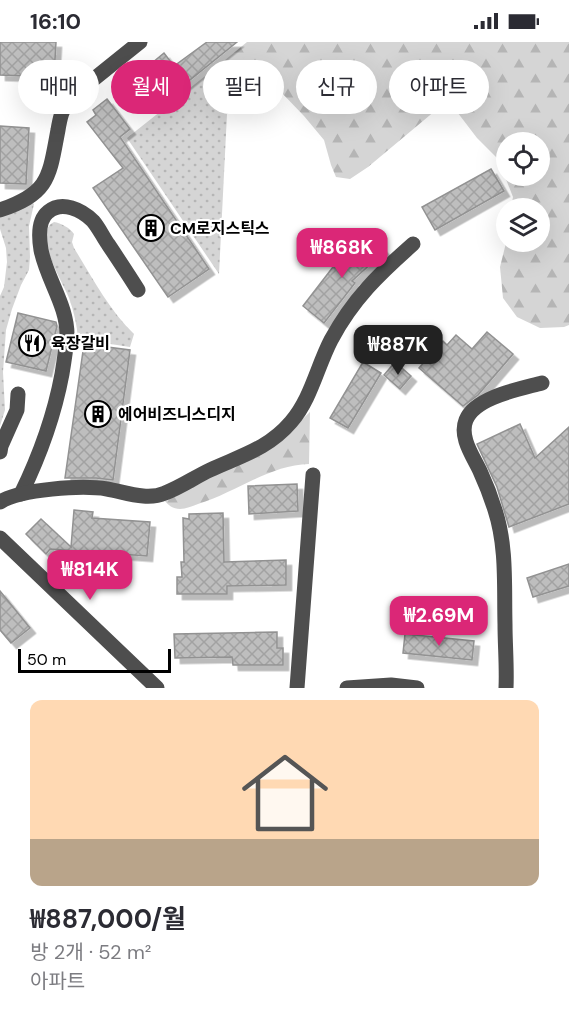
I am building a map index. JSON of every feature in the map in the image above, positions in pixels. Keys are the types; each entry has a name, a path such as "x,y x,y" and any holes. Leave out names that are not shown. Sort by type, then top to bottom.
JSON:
{"street":[{"path":"0,210 32,196 41,187 52,162 61,115 69,99 140,42"},
{"path":"21,494 46,438 58,392 67,336 60,300 48,273 39,236 46,213 54,208 62,207 74,208 84,213 94,222 138,290"},
{"path":"0,494 0,501 9,496 77,488 107,489 147,496 162,495 208,471 263,447 280,434 303,405 331,340 357,299 372,281 413,244"},
{"path":"506,688 502,543 496,512 466,442 464,426 469,415 484,402 542,383"},
{"path":"0,452 17,410 18,394"},
{"path":"297,688 313,475"},
{"path":"0,538 157,688"},
{"path":"347,688 390,685 417,688"}],"green space":[{"path":"247,42 569,42 569,325 540,328 517,317 503,298 500,267 504,252 550,252 550,198 513,198 509,186 550,186 550,132 496,132 496,157 477,138 459,114 489,114 489,60 389,60 389,114 431,114 368,167 350,179 336,177 324,140 302,114 377,114 377,60 296,60 296,108 284,95 284,60 225,60"},
{"path":"203,78 203,114 227,114 219,274 127,138 157,114 191,114 191,87"},
{"path":"32,202 34,204 29,226 29,270 21,285 6,330 3,372 5,410 0,426 0,296 4,287 7,262 6,248 0,229 0,215"},
{"path":"54,222 65,226 74,234 72,242 74,248 94,282 134,334 130,347 78,339 71,303 47,247 48,228"},
{"path":"310,412 309,464 266,474 187,508 175,508 164,500 290,431"}],"building":[{"path":"0,42 56,42 55,60 18,60 18,76 0,75"},
{"path":"207,42 237,42 215,60 203,60 203,69 191,79 191,60 182,60"},
{"path":"164,53 169,60 156,60"},
{"name":"CM로지스틱스","path":"107,99 111,104 111,114 118,114 130,129 120,137 209,269 168,297 93,188 123,168 87,122 95,114 99,114 99,105"},
{"path":"0,126 29,128 26,184 0,183"},
{"path":"491,169 496,177 496,186 501,186 504,191 435,230 422,207"},
{"path":"370,235 385,251 352,281 355,283 324,323 303,306 333,267 335,268"},
{"path":"18,313 56,322 46,371 6,362"},
{"path":"487,332 513,354 478,395 463,406 419,368 443,341 447,345 456,335 472,349"},
{"name":"에어비즈니스디지","path":"84,344 130,350 113,480 65,478"},
{"path":"363,362 381,373 348,428 330,418"},
{"path":"395,362 411,376 400,389 384,375"},
{"path":"520,424 535,458 569,427 569,504 509,527 497,487 477,444"},
{"path":"297,484 298,511 249,514 248,486"},
{"path":"74,510 93,512 92,518 150,522 147,556 50,549 46,554 26,534 41,519 71,547"},
{"path":"223,513 224,562 286,560 286,585 227,586 227,594 177,594 177,577 182,577 181,562 184,562 183,518 189,519 189,514"},
{"path":"569,564 569,586 533,597 527,578"},
{"path":"0,591 30,628 11,643 0,630"},
{"path":"277,632 277,648 283,648 283,665 233,665 232,657 175,658 174,634"},
{"path":"405,634 474,641 472,660 403,653"}],"place":[{"name":"CM로지스틱스","path":"151,228"},
{"name":"육장갈비","path":"32,343"},
{"name":"에어비즈니스디지","path":"98,414"}]}
